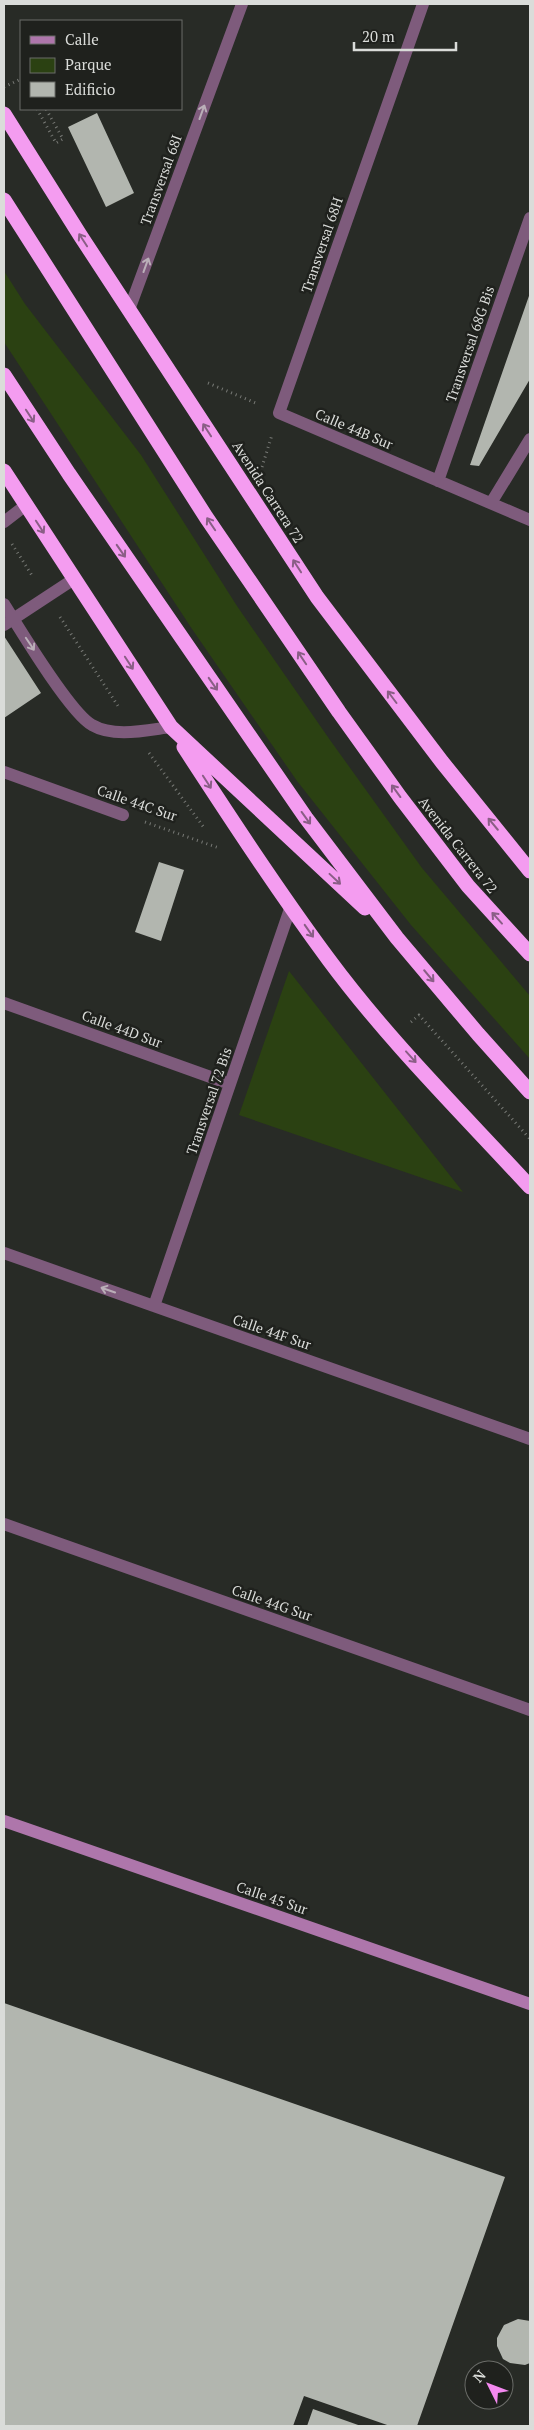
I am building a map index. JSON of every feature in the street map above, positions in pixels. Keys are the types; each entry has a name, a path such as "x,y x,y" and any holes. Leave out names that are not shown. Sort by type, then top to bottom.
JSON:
{"highway":[{"name":"Avenida Carrera 72","path":"4,114 129,310 317,597 442,762 528,867"},
{"name":"Avenida Carrera 72","path":"4,200 206,517 339,712 400,797 468,886 530,954"},
{"path":"4,375 69,474 300,810 398,938 530,1092"},
{"path":"4,471 260,863 330,961 378,1020 530,1187"},
{"path":"171,727 398,938"}],"street":[{"name":"Transversal 68I","path":"129,310 242,4"},
{"name":"Transversal 68H","path":"279,413 423,4"},
{"name":"Transversal 68G Bis","path":"438,481 530,218"},
{"name":"Calle 44B Sur","path":"279,413 530,520"},
{"path":"490,503 530,439"},
{"path":"4,522 26,505"},
{"path":"8,622 74,579"},
{"path":"4,604 8,622 75,710 91,725 110,731 134,731 171,727"},
{"name":"Calle 44C Sur","path":"4,772 123,815"},
{"name":"Transversal 72 Bis","path":"154,1306 291,906"},
{"name":"Calle 44D Sur","path":"4,1003 230,1084"},
{"name":"Calle 44F Sur","path":"4,1253 530,1439"},
{"name":"Calle 44G Sur","path":"4,1524 530,1710"},
{"name":"Calle 45 Sur","path":"4,1821 530,2004"}],"path":[{"path":"4,86 20,79"},
{"path":"38,110 56,143 63,139 47,110"},
{"path":"166,366 279,413 252,497"},
{"name":"Calle 44C Sur","path":"123,815 260,863"}],"green space":[{"path":"4,271 25,304 141,455 237,606 422,868 530,996 530,1059 411,925 297,781 192,629 4,342"},
{"path":"289,971 463,1192 239,1115"}],"building":[{"path":"97,113 134,193 106,207 68,127"},
{"path":"530,293 530,379 479,466 470,465"},
{"path":"4,636 41,693 4,718"},
{"path":"159,862 184,870 161,941 135,932"},
{"path":"4,2003 505,2177 417,2426 390,2426 304,2396 293,2426 4,2426"},
{"path":"518,2319 530,2321 530,2363 525,2365 514,2364 514,2360 503,2359 497,2346 497,2338 504,2325"},
{"path":"313,2409 361,2426 307,2426"}]}
